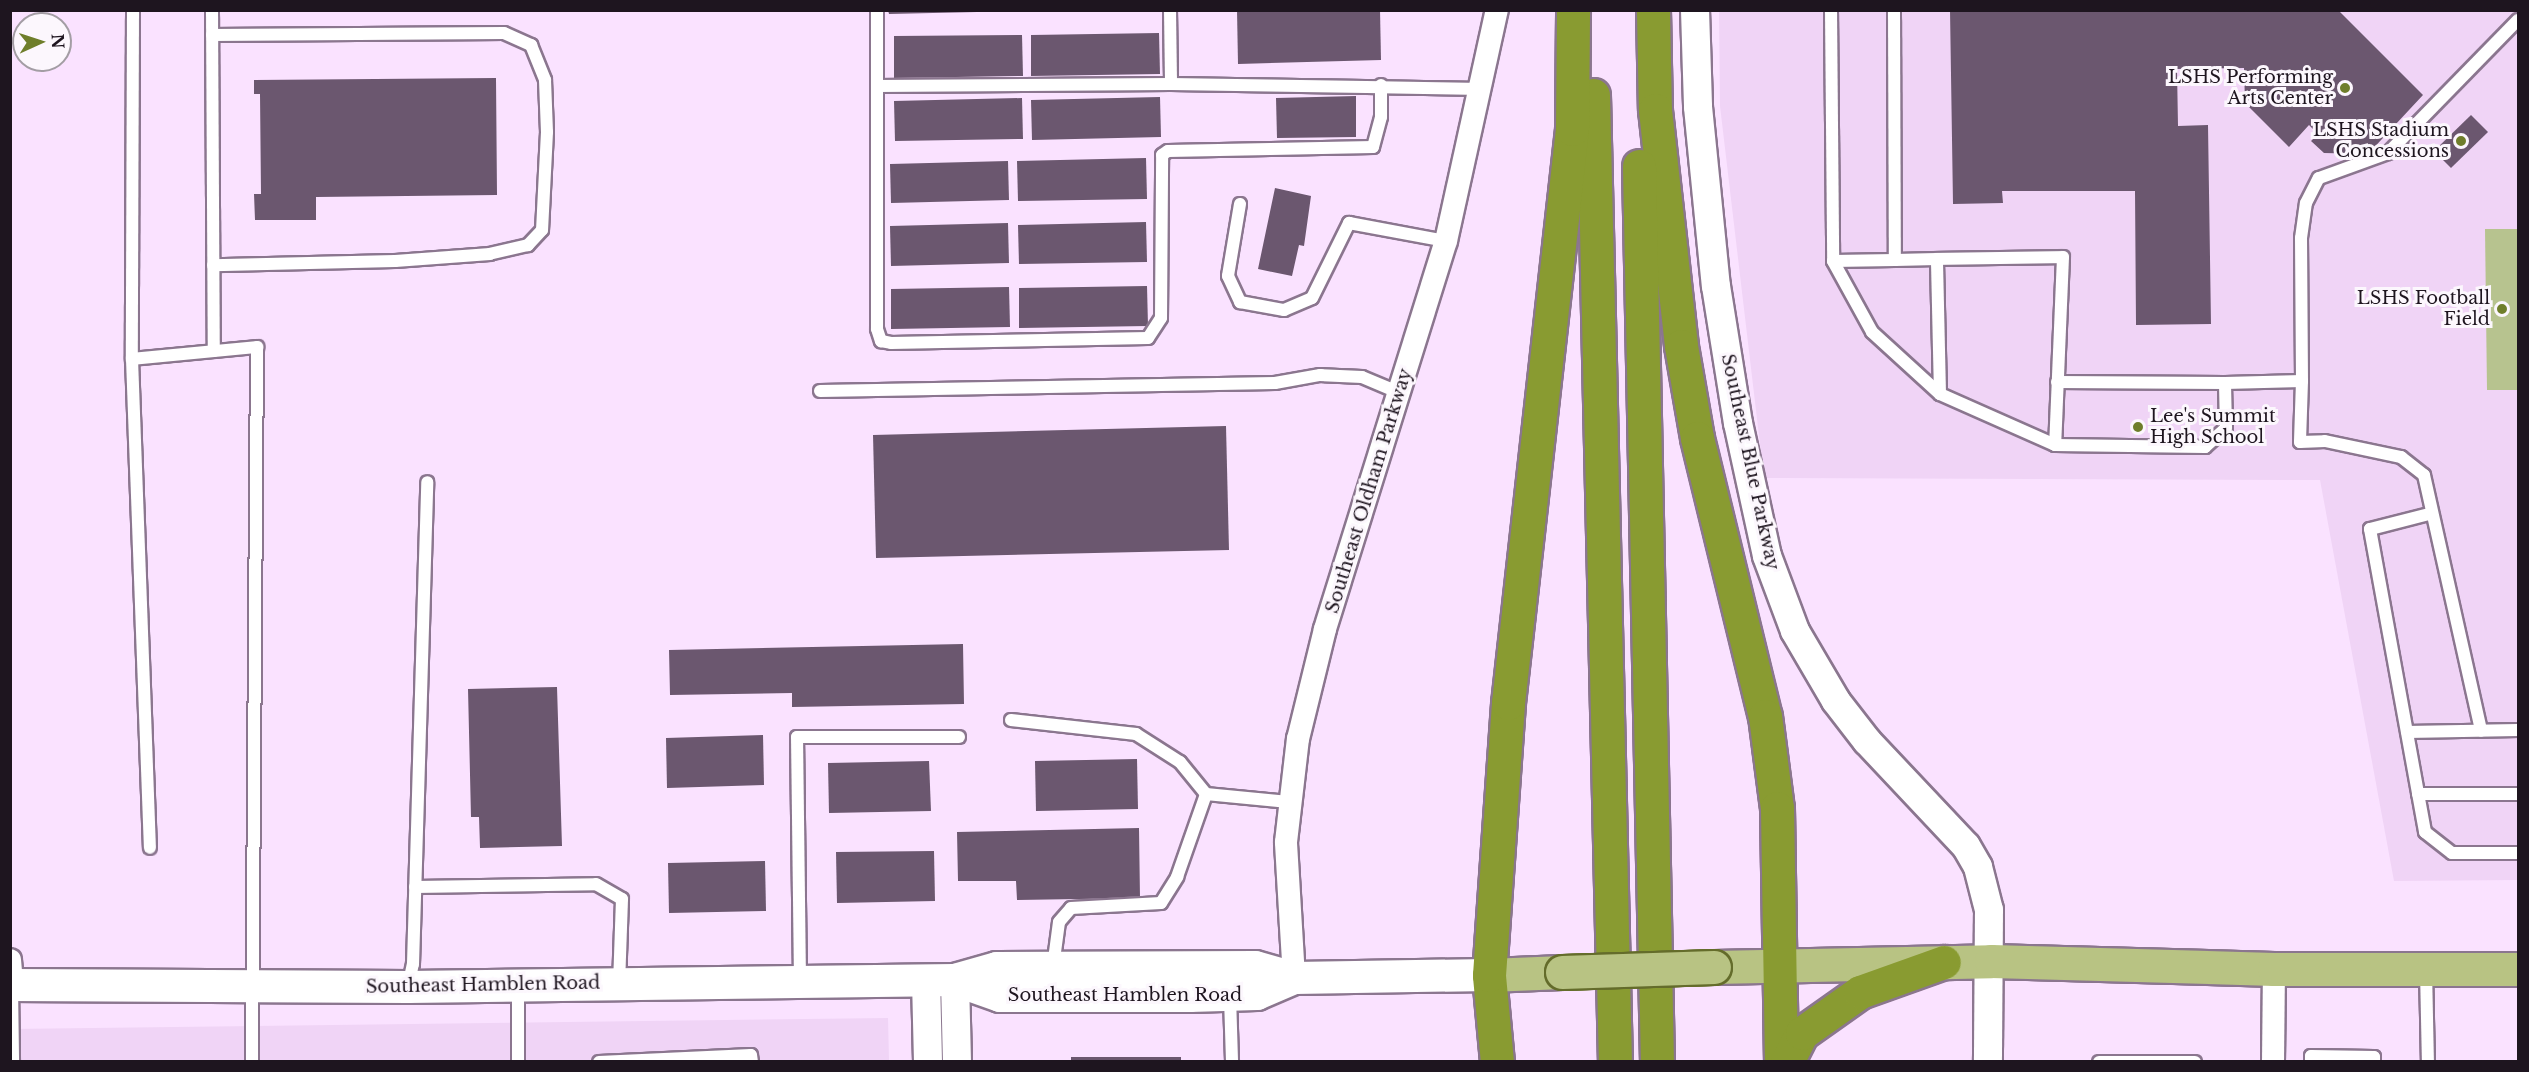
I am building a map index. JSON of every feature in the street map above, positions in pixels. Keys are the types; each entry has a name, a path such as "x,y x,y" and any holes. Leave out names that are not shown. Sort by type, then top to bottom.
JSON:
{"highway":[{"path":"1497,1062 1489,975 1508,703 1572,129 1573,10"},
{"path":"1591,10 1614,1062"},
{"path":"1636,10 1657,1062"},
{"path":"1653,10 1655,110 1679,335 1697,438 1765,716 1777,807 1783,967 1781,1062"},
{"path":"1787,1062 1802,1033 1860,992 1944,962"}],"main road":[{"path":"1489,975 1990,961 2274,969 2518,969"},
{"name":"Southeast Hamblen Road","path":"11,977 252,985 408,987 941,980 997,968 1256,967 1293,978 1489,975"},
{"name":"Southeast Hamblen Road","path":"941,980 1000,996 1230,996 1257,994 1293,978"}],"street":[{"name":"Southeast Oldham Parkway","path":"1293,978 1288,802 1298,739 1322,639 1446,241 1483,89 1497,10"},
{"name":"Southeast Blue Parkway","path":"1695,10 1698,107 1716,286 1738,423 1767,556 1795,631 1836,700 1867,741 1966,846 1978,867 1989,910 1988,1062"},
{"path":"2273,1062 2274,969"},
{"path":"928,1062 941,980"},
{"path":"941,980 957,1062"}],"lane":[{"path":"133,10 132,359 150,848"},
{"path":"212,10 214,351"},
{"path":"877,10 877,329 881,341 891,343 1149,338 1161,318 1162,154 1168,151 1373,147 1381,112 1381,85"},
{"path":"1170,10 1171,84"},
{"path":"1831,10 1833,261 1872,332 1940,393 2055,445 2205,447 2226,428 2225,383"},
{"path":"1894,10 1895,260"},
{"path":"2481,731 2429,514 2424,475 2401,456 2325,441 2300,442 2301,238 2306,203 2319,178 2388,153 2518,20"},
{"path":"212,35 504,33 531,45 545,80 547,132 542,230 528,245 490,254 395,261 213,265"},
{"path":"877,86 1381,85 1483,89"},
{"path":"1240,204 1228,276 1240,302 1284,310 1312,298 1349,223 1446,241"},
{"path":"1833,261 2063,257 2055,445"},
{"path":"1937,259 1940,393"},
{"path":"132,359 257,347 252,1062"},
{"path":"820,391 1275,383 1320,375 1362,377 1400,393"},
{"path":"2057,382 2302,381"},
{"path":"408,987 415,887 427,482"},
{"path":"2429,514 2370,529 2425,832 2452,853 2518,853"},
{"path":"1011,720 1136,734 1180,762 1206,794 1288,802"},
{"path":"2407,732 2518,730"},
{"path":"800,981 797,737 959,737"},
{"path":"1053,968 1059,922 1071,908 1161,903 1177,877 1206,794"},
{"path":"2418,794 2518,794"},
{"path":"415,887 596,884 622,898 619,984"},
{"path":"2426,968 2428,1062"},
{"path":"11,977 13,1062"},
{"path":"518,986 518,1062"},
{"path":"1230,996 1232,1062"},
{"path":"599,1062 720,1059 751,1055 752,1062"},
{"path":"2311,1062 2311,1056 2374,1057 2374,1062"},
{"path":"2099,1062 2194,1062"}],"shaded area":[{"name":"Lee's Summit High School","path":"1719,11 2518,11 2518,880 2394,881 2320,480 1764,478 1720,106"},
{"path":"888,1018 889,1061 11,1062 10,1029"}],"green space":[{"name":"LSHS Football Field","path":"2485,229 2518,229 2518,390 2487,390"}],"building":[{"path":"888,10 977,10 977,12 889,14"},
{"path":"1237,10 1380,10 1381,60 1238,64"},
{"path":"1950,10 2338,10 2423,95 2368,154 2324,153 2311,141 2318,134 2309,125 2289,147 2245,103 2244,68 2177,69 2178,126 2208,125 2211,324 2136,325 2135,191 2002,191 2003,203 1953,204"},
{"path":"1159,33 1160,74 1031,76 1031,35"},
{"path":"1022,35 1023,76 894,78 894,36"},
{"path":"496,78 497,195 316,197 316,220 255,220 254,194 261,194 260,94 254,94 254,80"},
{"path":"1356,96 1356,137 1277,138 1276,98"},
{"path":"1160,97 1161,137 1032,140 1031,100"},
{"path":"1022,98 1023,139 895,141 894,101"},
{"name":"LSHS Stadium Concessions","path":"2471,115 2488,132 2451,168 2434,151"},
{"path":"1146,158 1147,199 1018,201 1017,161"},
{"path":"1008,161 1009,200 891,203 890,164"},
{"path":"1275,188 1311,196 1304,246 1299,245 1292,276 1258,269"},
{"path":"1146,222 1147,262 1019,264 1018,225"},
{"path":"1008,223 1009,263 891,266 890,226"},
{"path":"1147,286 1148,326 1019,328 1019,288"},
{"path":"1009,287 1010,327 891,329 891,289"},
{"path":"1226,426 1229,550 876,558 873,435"},
{"path":"963,644 964,704 792,707 792,693 670,695 669,650"},
{"path":"557,687 562,846 480,848 479,817 471,817 468,689"},
{"path":"763,735 764,785 667,788 666,738"},
{"path":"1137,759 1138,809 1036,811 1035,761"},
{"path":"929,761 931,811 829,813 828,763"},
{"path":"1139,828 1140,898 1017,900 1016,881 958,881 957,832"},
{"path":"934,851 935,901 837,903 836,852"},
{"path":"765,861 766,911 669,913 668,863"},
{"path":"1071,1057 1181,1057 1181,1062 1071,1062"}],"place":[{"name":"LSHS Performing Arts Center","path":"2345,88"},
{"name":"LSHS Stadium Concessions","path":"2461,141"},
{"name":"LSHS Football Field","path":"2502,309"},
{"name":"Lee's Summit High School","path":"2138,427"}]}
